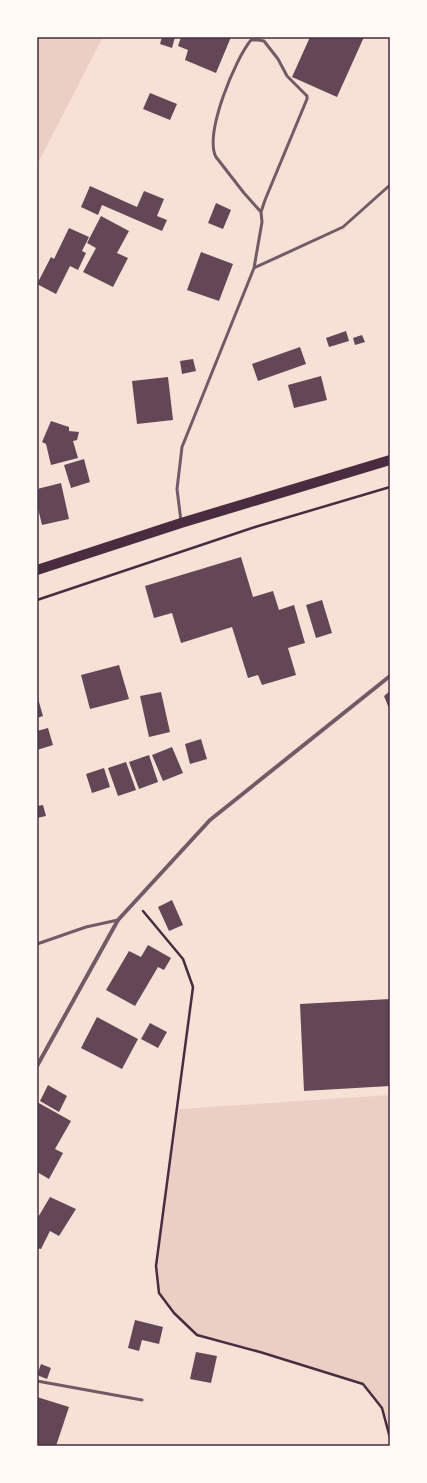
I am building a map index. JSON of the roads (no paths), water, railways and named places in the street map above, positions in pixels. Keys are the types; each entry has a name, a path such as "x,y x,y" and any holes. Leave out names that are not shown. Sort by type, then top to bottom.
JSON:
{"main road":[{"path":"37,570 182,523 390,460"}],"street":[{"path":"37,1066 118,920 210,820 390,676"}],"lane":[{"path":"182,523 177,489 182,447 254,268 262,222 261,212 307,99 307,96 287,76 278,59 264,41 251,40 245,47 237,63 215,124 213,152 244,193 261,212"},
{"path":"254,268 343,227 390,185"},
{"path":"37,944 86,927 118,920"},
{"path":"37,1381 142,1400"}]}
